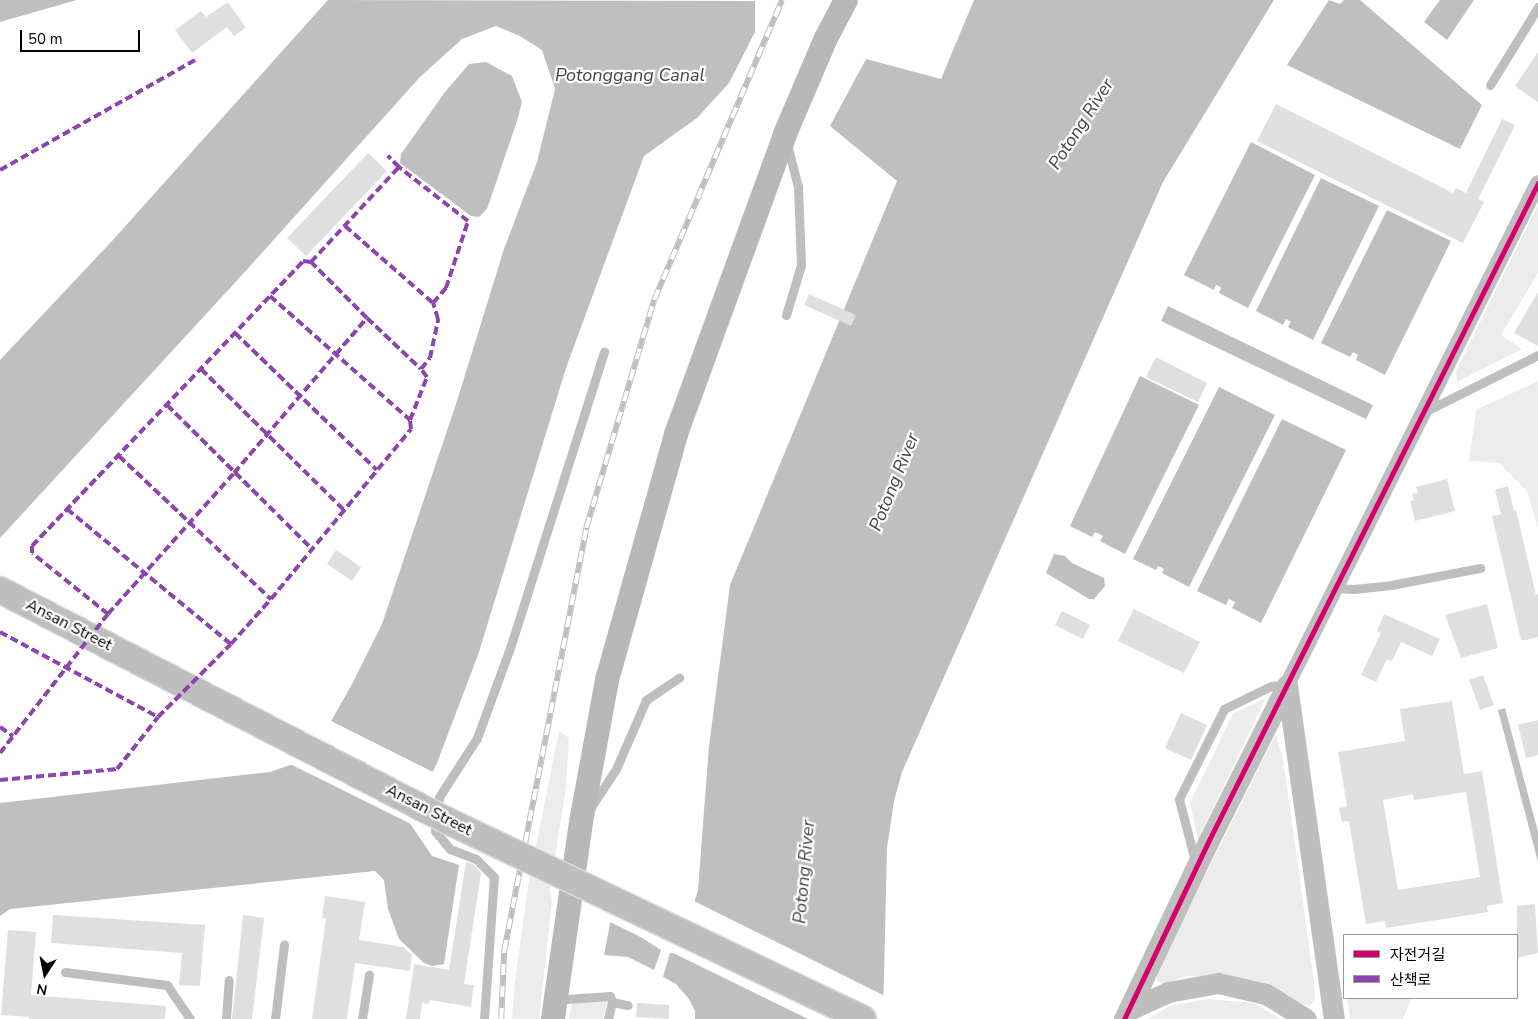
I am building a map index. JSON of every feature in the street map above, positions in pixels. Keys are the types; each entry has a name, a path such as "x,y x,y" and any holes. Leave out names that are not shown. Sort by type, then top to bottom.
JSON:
{"main road":[{"path":"553,1019 581,822 607,680 676,434 785,134 826,40 846,0"},
{"name":"Ansan Street","path":"0,590 444,819 863,1019"}],"street":[{"path":"1127,1014 1197,866 1538,183"},
{"path":"1287,685 1334,1019"},
{"path":"1127,1014 1168,992 1218,983 1266,994 1306,1019"}],"lane":[{"path":"1490,85 1538,7"},
{"path":"785,134 798,187 801,265 786,315"},
{"path":"484,1019 494,877 476,859 450,849 435,831 439,797 477,738 511,645 604,351"},
{"path":"1424,412 1538,355"},
{"path":"1335,588 1354,589 1391,584 1480,568"},
{"path":"581,822 616,770 646,700 679,678"},
{"path":"1197,866 1179,799 1224,709 1271,686 1287,685"},
{"path":"275,1019 284,945"},
{"path":"65,972 167,985 190,1019"},
{"path":"362,1019 369,975"},
{"path":"226,1019 229,980"},
{"path":"555,995 567,999 610,996 612,1002 608,1019"},
{"path":"612,1002 628,1005"}],"shaded area":[{"path":"1538,205 1538,273 1501,335 1522,349 1457,382 1456,371"},
{"path":"1538,381 1538,528 1527,491 1499,463 1469,461 1476,410"},
{"path":"1266,698 1198,839 1190,803 1233,714"},
{"path":"559,731 569,738 566,787 550,890 552,901 539,1019 512,1019 514,989 528,887"},
{"path":"1276,734 1283,759 1315,998 1310,1006 1214,977 1187,976 1166,983 1158,982 1156,974"},
{"path":"603,999 607,1002 603,1019 569,1019 572,1002"},
{"path":"1208,999 1254,1003 1281,1019 1148,1019 1170,1006"},
{"path":"1347,999 1412,999 1403,1019 1350,1019"}],"water":[{"path":"0,0 77,0 0,22"},
{"name":"Potonggang Canal","path":"328,0 755,1 755,32 729,83 697,118 644,156 566,368 478,655 437,763 409,822 432,856 459,865 444,964 432,966 424,963 399,939 388,909 384,880 375,871 10,909 0,916 0,803 270,772 310,758 351,686 382,624 456,404 504,249 537,162 555,89 542,50 520,36 496,26 462,39 420,77 242,275 0,538 0,360 112,241"},
{"name":"Potong River","path":"974,0 1274,0 1163,182 902,772 894,801 887,848 883,1019 695,1019 695,1011 689,999 676,984 663,977 670,953 678,954 698,890 709,746 730,585 897,181 830,126 866,59 941,79"},
{"path":"1329,0 1340,4 1344,0 1360,0 1482,105 1460,149 1287,65"},
{"path":"1440,0 1474,0 1447,40 1424,22"},
{"path":"486,62 512,76 522,102 487,209 479,217 471,216 400,163 401,154 445,92 469,64"},
{"path":"1251,142 1315,175 1248,308 1219,293 1221,287 1216,285 1214,290 1184,275"},
{"path":"1321,178 1379,206 1313,340 1288,327 1291,322 1286,319 1283,325 1256,311"},
{"path":"1387,210 1451,241 1385,375 1356,360 1358,355 1353,352 1350,357 1321,343"},
{"path":"1168,306 1373,405 1366,419 1161,321"},
{"path":"1140,376 1199,405 1125,554 1100,541 1103,536 1095,532 1092,537 1070,526"},
{"path":"1219,387 1275,415 1189,587 1162,573 1164,569 1158,566 1156,570 1133,559"},
{"path":"1282,419 1346,450 1261,623 1232,608 1235,602 1229,599 1226,605 1197,591"},
{"path":"1054,554 1065,556 1072,563 1104,578 1105,586 1094,599 1089,599 1046,573"},
{"path":"1505,708 1538,832 1538,862 1498,710"},
{"path":"611,918 661,950 654,970 628,957 604,955"}],"pier":[{"path":"329,720 435,773 412,822 413,825 288,763 308,756"},
{"path":"692,900 887,997 885,1019 808,1019 669,951 676,951"},
{"path":"612,915 663,948 608,921 609,916"}],"building":[{"path":"228,2 246,28 234,36 227,27 192,53 175,30 201,11 206,17"},
{"path":"1538,52 1538,102 1515,86"},
{"path":"1276,104 1453,193 1456,188 1466,193 1502,119 1515,125 1478,199 1484,202 1463,243 1257,141"},
{"path":"368,153 387,171 306,256 287,238"},
{"path":"1538,292 1538,346 1514,333"},
{"path":"809,294 856,315 851,326 804,305"},
{"path":"1156,357 1207,383 1198,402 1146,377"},
{"path":"1447,479 1455,511 1415,521 1410,501 1414,500 1412,494 1418,493 1416,487"},
{"path":"1508,486 1514,511 1516,510 1536,595 1538,594 1538,637 1527,640 1521,640 1492,516 1501,514 1495,490"},
{"path":"336,550 361,567 352,581 327,564"},
{"path":"1487,604 1498,648 1461,658 1445,615"},
{"path":"1134,609 1200,642 1184,673 1118,641"},
{"path":"1062,611 1090,625 1083,639 1055,625"},
{"path":"1384,614 1440,639 1432,656 1401,642 1392,661 1387,659 1376,682 1361,675 1381,633 1377,631"},
{"path":"1483,675 1494,705 1480,710 1469,680"},
{"path":"1452,701 1464,774 1482,771 1503,903 1487,906 1488,912 1386,928 1385,921 1366,924 1349,821 1342,822 1339,808 1347,806 1338,752 1405,741 1400,709","holes":["1466,792 1480,877 1398,890 1383,800 1413,794 1414,800"]},
{"path":"1181,713 1207,725 1191,760 1165,748"},
{"path":"1538,720 1538,755 1526,758 1518,725"},
{"path":"466,862 473,864 481,873 464,984 474,985 471,1007 430,1000 429,1004 422,1003 420,1019 406,1019 414,964 449,970"},
{"path":"325,896 365,902 359,940 403,947 412,955 410,971 355,963 347,1019 312,1019 326,918 322,918"},
{"path":"1535,904 1538,953 1518,958 1517,934 1517,906"},
{"path":"53,915 205,925 200,986 179,985 182,953 51,943"},
{"path":"243,915 264,918 252,1019 232,1019"},
{"path":"8,930 36,932 31,995 166,1006 165,1019 29,1019 29,1017 1,1015"},
{"path":"637,1003 669,1005 669,1019 636,1017"}],"railway":[{"path":"501,1019 504,951 586,528 654,300 782,0"}],"marked path":[{"path":"0,170 197,59"},
{"path":"0,780 117,769 158,717 231,644 271,599 411,429 410,420 427,377 421,369 430,358 438,319 433,303 446,288 468,221 399,167 388,156"},
{"path":"108,614 32,553 32,546 303,261 311,262 399,167"},
{"path":"345,226 433,303"},
{"path":"0,753 108,614 234,473 367,318 311,262"},
{"path":"270,296 410,420"},
{"path":"367,318 421,369"},
{"path":"235,333 377,470"},
{"path":"201,369 344,510"},
{"path":"167,405 312,549"},
{"path":"119,456 271,599"},
{"path":"67,509 231,644"},
{"path":"0,632 158,717"},
{"path":"0,727 13,736"}],"cycle path":[{"path":"1124,1019 1210,838 1538,183"}]}
